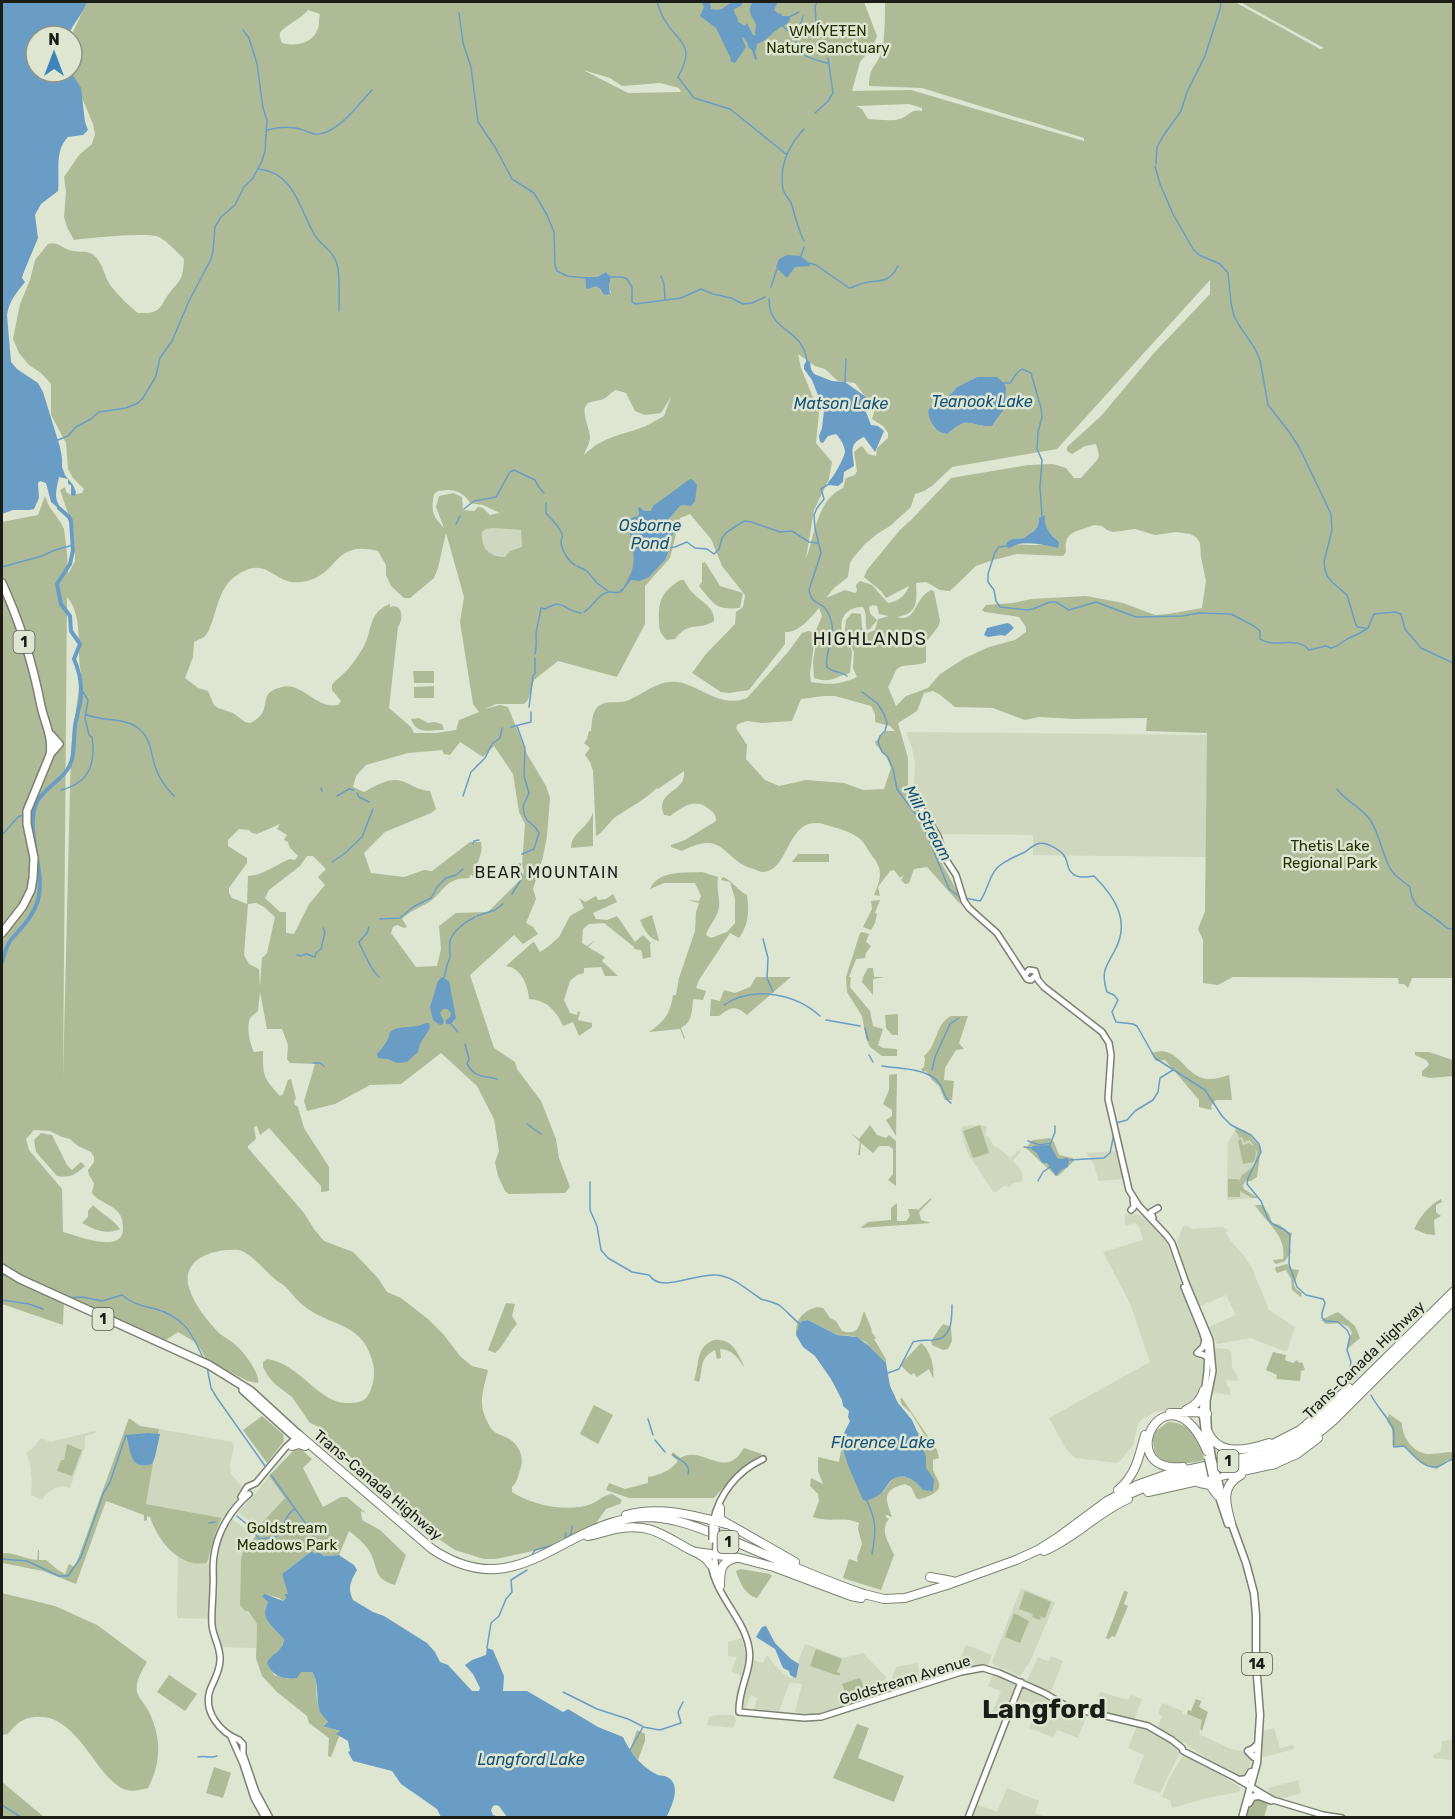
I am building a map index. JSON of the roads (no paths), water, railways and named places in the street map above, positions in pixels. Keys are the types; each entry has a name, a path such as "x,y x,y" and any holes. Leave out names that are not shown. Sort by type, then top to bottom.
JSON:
{"highway":[{"name":"1","path":"2,583 23,640 41,703"},
{"name":"1","path":"2,589 51,735 59,744 50,755 27,811 27,824 34,858 31,890 23,906 2,933"},
{"name":"Trans-Canada Highway","path":"2,1270 200,1360 232,1378 257,1396 289,1428"},
{"name":"Trans-Canada Highway","path":"2,1270 19,1282 204,1365 238,1386 265,1410 299,1434 307,1445 430,1552 463,1569 491,1573 521,1568 538,1562 608,1524 647,1517 671,1519 703,1529 855,1591 884,1599 905,1598 1008,1563 1043,1547 1117,1495 1147,1481 1168,1474 1261,1454 1298,1439 1325,1418 1454,1291"},
{"name":"Trans-Canada Highway","path":"588,1534 632,1522 674,1523 702,1532 863,1598 888,1603 912,1601 1014,1565 1044,1551 1108,1506 1128,1495 1160,1483 1250,1464 1296,1447 1319,1433 1345,1409 1454,1300"},
{"path":"1209,1456 1193,1426 1176,1416 1162,1418 1155,1423 1148,1434 1148,1448 1154,1459 1167,1466 1177,1467 1222,1459 1260,1449 1284,1439 1308,1424 1418,1327"},
{"path":"155,1340 204,1365"},
{"path":"1178,1412 1196,1404 1201,1399 1204,1390"},
{"path":"1231,1523 1225,1502 1226,1491 1231,1482 1239,1476 1297,1454 1314,1442 1345,1409"},
{"path":"265,1410 299,1434 307,1445"},
{"path":"1082,1520 1131,1477 1138,1463 1146,1431 1153,1420 1164,1414 1178,1412 1205,1413"},
{"path":"1208,1432 1213,1440 1226,1449 1244,1450 1274,1442 1308,1424"},
{"path":"289,1428 299,1434"},
{"path":"289,1428 290,1446 307,1445"},
{"path":"1044,1551 1120,1502 1153,1490 1275,1464"},
{"path":"1192,1483 1210,1485 1217,1496"},
{"path":"588,1534 609,1521 636,1512 671,1511 706,1516 719,1507 720,1518 730,1525 803,1566 855,1591"},
{"path":"697,1516 715,1524 730,1525"},
{"path":"588,1534 643,1527 662,1533 705,1557 711,1565"},
{"path":"696,1552 739,1558 786,1570 851,1596 863,1598"},
{"path":"720,1586 723,1566 731,1559 739,1558"},
{"path":"930,1577 943,1581 954,1581 1008,1563"}],"main road":[{"path":"913,791 915,799 936,831 945,858 957,878 969,908 997,933 1027,979 1044,987"},
{"path":"1020,966 1035,971 1044,987 1102,1032 1109,1043 1111,1055 1108,1103 1134,1207 1131,1210"},
{"path":"1026,975 1030,970"},
{"path":"1031,981 1036,975"},
{"path":"1132,1198 1162,1230 1174,1247 1186,1283 1210,1340 1213,1371 1205,1413 1209,1456"},
{"path":"1156,1225 1151,1212 1158,1208"},
{"path":"1162,1230 1205,1338 1208,1358 1204,1390 1205,1413 1209,1456 1214,1477"},
{"path":"1205,1338 1203,1347 1197,1353 1208,1358"},
{"path":"1207,1401 1214,1376 1216,1348"},
{"path":"264,1818 254,1798 236,1744 215,1721 209,1710 209,1696 217,1674 217,1656 209,1626 214,1554 218,1538 232,1512 299,1434"},
{"path":"232,1512 257,1480 290,1446"},
{"path":"719,1507 735,1483 763,1459 755,1462 731,1483 724,1492 719,1507 711,1565 717,1588 725,1601"},
{"name":"14","path":"1214,1477 1217,1496 1242,1562 1251,1598 1252,1665 1257,1722 1256,1746 1248,1751 1254,1757 1249,1788"},
{"name":"14","path":"1214,1477 1249,1573 1256,1615 1260,1734 1257,1763 1241,1818"},
{"path":"713,1554 725,1601"},
{"name":"Goldstream Avenue","path":"725,1601 746,1638 749,1650 748,1668 738,1699 739,1712 804,1718 821,1717 946,1676 977,1668 988,1669 1021,1682 1068,1707 1148,1726 1200,1759 1240,1780 1258,1796 1270,1802 1273,1800"},
{"path":"968,1818 1021,1682"},
{"path":"236,1744 238,1750 243,1748 256,1792 270,1818"},
{"path":"1240,1780 1247,1779 1251,1772"},
{"name":"Goldstream Avenue","path":"1231,1777 1234,1781 1273,1800 1323,1815 1342,1818"},
{"path":"1241,1818 1250,1799 1258,1796"}],"water":[{"path":"2,2 87,2 75,24 24,24 24,84 78,84 88,130 83,135 68,137 61,149 58,191 41,204 35,215 38,238 23,274 22,278 25,282 11,301 7,315 11,362 17,369 38,383 43,392 60,447 62,467 76,492 75,496 71,495 71,485 68,484 68,479 59,477 56,492 60,507 58,508 51,502 46,483 40,481 38,483 39,498 34,509 13,510 2,514"},
{"path":"702,2 710,2 711,9 719,10 734,2 743,2 741,6 734,9 734,12 738,22 745,26 747,23 753,35 756,35 756,24 750,11 753,2 778,2 774,10 782,16 789,16 790,20 767,39 757,44 755,52 757,59 755,60 752,50 743,37 746,47 735,63 730,61 716,28 700,16 704,7"},
{"path":"787,255 801,256 810,266 795,267 787,278 776,267 779,259"},
{"path":"606,272 611,277 610,294 604,295 596,286 586,288 585,277 597,277"},
{"name":"Matson Lake","path":"807,360 814,374 832,381 845,382 866,397 868,400 866,412 871,425 878,426 884,431 875,452 864,437 856,443 853,449 854,466 844,472 843,482 838,486 829,485 828,482 833,477 845,450 836,434 828,436 823,443 820,442 824,411 812,380 804,369"},
{"name":"Teanook Lake","path":"977,377 997,377 1006,388 1005,408 992,426 965,423 947,434 937,429 929,417 929,409 949,396 957,387"},
{"name":"Osborne Pond","path":"690,479 697,485 695,501 691,506 680,506 669,518 668,523 675,526 665,560 649,577 640,581 631,580 621,593 620,590 631,572 634,557 628,519 638,516 640,507 644,511 651,511 653,506"},
{"path":"1045,515 1048,530 1059,542 1058,548 1027,543 1006,547 1007,542 1012,539 1025,538 1035,530 1039,518"},
{"path":"1007,623 1014,628 1005,636 988,637 984,635 987,628"},
{"path":"442,977 449,981 456,1018 451,1024 446,1024 451,1013 443,1009 440,1013 444,1021 440,1025 433,1020 430,1007 438,981"},
{"path":"429,1023 430,1028 418,1052 407,1062 397,1063 378,1058 377,1054 386,1043 391,1031"},
{"path":"1050,1145 1058,1159 1067,1158 1069,1160 1068,1167 1056,1176 1047,1163 1042,1163 1037,1153 1031,1149 1033,1146"},
{"name":"Florence Lake","path":"808,1320 837,1335 857,1337 886,1363 890,1386 898,1403 912,1420 920,1438 926,1457 926,1468 934,1479 933,1491 923,1490 914,1481 902,1476 892,1480 878,1495 867,1501 863,1500 842,1445 843,1435 850,1421 849,1411 843,1406 831,1379 815,1356 803,1347 796,1335 802,1321"},
{"path":"160,1434 155,1457 152,1464 139,1465 132,1458 126,1435"},
{"name":"Langford Lake","path":"317,1551 324,1556 339,1555 354,1565 357,1570 350,1588 353,1600 427,1643 440,1662 448,1665 472,1691 479,1691 480,1688 465,1665 486,1655 487,1648 493,1650 504,1676 503,1691 527,1691 563,1712 568,1709 598,1727 623,1737 641,1764 652,1772 672,1780 675,1790 667,1816 507,1817 496,1805 491,1810 493,1815 499,1817 441,1817 437,1809 401,1784 392,1771 353,1761 348,1752 350,1751 348,1741 336,1734 340,1731 323,1726 328,1722 319,1711 316,1681 312,1672 301,1672 297,1678 283,1678 275,1674 267,1663 281,1648 284,1639 267,1619 265,1611 268,1602 262,1596 265,1594 283,1601 286,1598 285,1594 288,1594 282,1574 309,1553 316,1554"},
{"path":"766,1626 775,1643 799,1664 796,1678 783,1668 775,1649 756,1637 762,1627"}],"waterway":[{"path":"657,2 664,19 686,50 686,57 678,77 694,98 730,109 786,154"},
{"name":"Mill Stream","path":"816,21 817,2"},
{"path":"1156,164 1157,147 1181,111 1187,92 1205,56 1221,2"},
{"path":"789,17 799,12"},
{"path":"459,13 463,43 471,67 478,122 512,179 534,193 547,215 554,232 557,271 567,276 585,278"},
{"path":"803,16 796,39 799,50 808,57 829,64"},
{"path":"783,26 795,38"},
{"path":"58,440 68,436 76,427 99,412 126,408 143,398 156,376 160,358 172,341 189,301 211,259 215,227 221,217 235,205 262,161 267,120 263,108 257,64 249,38 243,30"},
{"name":"Mill Stream","path":"815,113 833,93 828,58"},
{"path":"267,130 292,127 314,134 322,134 346,118 372,90"},
{"name":"Mill Stream","path":"804,129 786,156 782,180 784,191 792,205 804,241"},
{"path":"1155,166 1173,214 1193,249 1199,255 1220,264 1228,273 1234,316 1260,360 1268,405 1300,449 1331,514 1332,530 1324,562 1327,576 1347,595 1356,625 1365,628"},
{"path":"259,169 271,172 288,184 316,237 334,257 339,274 339,311"},
{"name":"Mill Stream","path":"801,256 804,247"},
{"path":"809,263 816,265 849,288 862,283 887,279 898,266"},
{"name":"Mill Stream","path":"771,287 777,269"},
{"path":"661,276 665,299"},
{"path":"611,277 627,279 632,287 632,302 636,304 681,298 701,289 743,304 765,297"},
{"name":"Mill Stream","path":"769,299 774,319 799,341 807,361"},
{"path":"845,382 846,359"},
{"path":"1004,383 1010,383 1022,369 1031,373 1042,417 1037,449 1042,460 1040,487 1042,516"},
{"path":"464,509 474,501 496,497 510,472 514,470 535,480 544,493"},
{"name":"Mill Stream","path":"829,484 821,489 824,499 814,515 821,553 809,590 813,599 824,607 832,623 827,667 847,676"},
{"path":"546,503 546,513 558,527 562,535 561,544 564,551 575,565"},
{"path":"2,962 9,943 30,917 38,900 40,876 33,815 39,799 70,765 81,699 80,678 74,659 80,644 71,631 70,616 61,604 57,584 70,564 73,550 71,521 59,508"},
{"path":"456,524 460,516"},
{"path":"669,548 687,542 695,548 707,549 714,554 727,532 744,521 780,532 792,531 809,542 818,543"},
{"path":"2,567 73,545"},
{"path":"1006,546 999,547 995,552 988,574 988,582 994,590 1000,607 1026,610 1056,602 1069,610 1096,602 1136,617 1182,616 1199,613 1231,614 1254,626 1260,631 1260,639 1266,642 1298,643 1309,650 1337,646 1368,628 1374,614 1395,612 1401,614 1405,629 1421,648 1454,664"},
{"path":"577,566 587,571 608,591"},
{"path":"584,612 603,594 620,592"},
{"path":"535,654 541,608 545,609 560,604 581,613"},
{"path":"529,707 535,674 535,658"},
{"path":"61,790 71,787 84,777 93,756 92,737 89,735 85,718 88,700 81,689"},
{"name":"Mill Stream","path":"862,692 878,704 884,714 887,723 878,742 893,769 897,789 919,819 949,889 960,897"},
{"path":"511,727 531,722 531,712"},
{"path":"85,714 126,722 138,728 149,742 159,777 174,796"},
{"path":"517,726 525,748 524,776 529,793 523,806 524,814 539,833 534,849 522,854"},
{"path":"463,796 471,772 485,758 492,744 500,738 502,728"},
{"path":"337,796 349,789 354,790"},
{"path":"1337,789 1371,821 1391,870 1410,887 1416,904 1447,928 1454,929"},
{"path":"357,793 359,797 369,802"},
{"path":"332,862 362,837 373,809"},
{"path":"2,835 18,817 25,814"},
{"path":"473,844 474,841 479,840"},
{"name":"Mill Stream","path":"965,898 980,901 997,868 1040,843 1060,851 1074,875 1094,876 1102,884 1119,911 1121,921 1119,941 1104,975 1107,992 1118,1000 1112,1012 1116,1022 1137,1026 1155,1058 1205,1090 1222,1116 1231,1125 1251,1135 1259,1144 1261,1152 1247,1184 1261,1201 1268,1219 1290,1235 1289,1264 1297,1287 1306,1295 1323,1299 1325,1303 1322,1318 1326,1321 1338,1322 1347,1330 1350,1336 1347,1350 1351,1362 1350,1368 1357,1377"},
{"path":"512,894 522,878 520,864"},
{"path":"380,919 400,918 413,907 431,898 446,878 456,875 463,869"},
{"path":"477,916 495,910 503,904"},
{"path":"450,957 452,937 460,927 475,917"},
{"path":"369,927 359,942 379,977"},
{"path":"297,955 306,954 315,957 321,949 325,932 323,928"},
{"path":"763,939 768,958 767,978 773,992"},
{"path":"447,965 450,958"},
{"path":"444,978 447,966"},
{"path":"724,1005 748,995 774,995 799,1002 820,1016"},
{"path":"932,1070 935,1057 950,1024 959,1018"},
{"path":"826,1020 860,1026"},
{"path":"451,1024 458,1032"},
{"path":"865,1028 868,1040"},
{"path":"465,1044 469,1059 467,1064 470,1069 480,1076 497,1079"},
{"path":"869,1055 873,1062"},
{"path":"313,1063 320,1063 324,1066"},
{"path":"882,1066 928,1074 939,1083 951,1103"},
{"path":"1116,1123 1127,1120 1135,1111 1153,1100 1158,1092 1160,1078 1173,1070"},
{"path":"527,1124 541,1134"},
{"path":"1050,1145 1055,1126"},
{"path":"1069,1160 1104,1158 1110,1153 1114,1134"},
{"path":"1028,1141 1040,1145 1051,1143"},
{"path":"1024,1147 1031,1148"},
{"path":"1038,1181 1043,1172 1050,1167"},
{"path":"590,1182 590,1210 597,1226 601,1250 608,1258 632,1272 649,1275"},
{"path":"2,1275 9,1276"},
{"path":"650,1276 662,1283 708,1275 722,1276 761,1299 779,1305 800,1324"},
{"path":"69,1298 82,1297 102,1301 122,1295 136,1304 163,1311 186,1327 204,1360"},
{"path":"2,1300 29,1304 43,1309"},
{"path":"888,1373 899,1369 913,1342 939,1339 944,1336 950,1328 952,1305"},
{"path":"207,1367 211,1388 265,1466"},
{"name":"Mill Stream","path":"1371,1395 1393,1428 1394,1447 1404,1446 1422,1463 1431,1467 1454,1459"},
{"path":"648,1419 653,1435"},
{"path":"2,1559 27,1561 59,1576 68,1576 81,1557 126,1435"},
{"path":"655,1440 665,1452"},
{"path":"673,1455 686,1465 688,1474"},
{"path":"271,1475 311,1531 317,1551"},
{"path":"867,1501 875,1527 872,1554"},
{"path":"237,1516 259,1539 276,1537 294,1509"},
{"path":"209,1523 215,1522"},
{"path":"567,1538 571,1534 572,1526"},
{"path":"561,1542 565,1539 566,1533"},
{"path":"532,1555 535,1550 557,1544"},
{"path":"487,1648 491,1623 499,1616 506,1599 512,1592 511,1580 527,1570"},
{"path":"563,1692 597,1709 642,1726"},
{"path":"630,1750 643,1727 660,1730 681,1723 678,1712 683,1702"},
{"path":"198,1757 217,1756"},
{"path":"2,1805 22,1818"}],"district":[{"name":"HIGHLANDS","path":"870,639"},
{"name":"BEAR MOUNTAIN","path":"547,872"},
{"name":"Langford","path":"1044,1709"}],"park label":[{"name":"W̱MÍYEŦEN Nature Sanctuary","path":"828,40"},
{"name":"Thetis Lake Regional Park","path":"1330,854"},
{"name":"Goldstream Meadows Park","path":"287,1536"}]}
